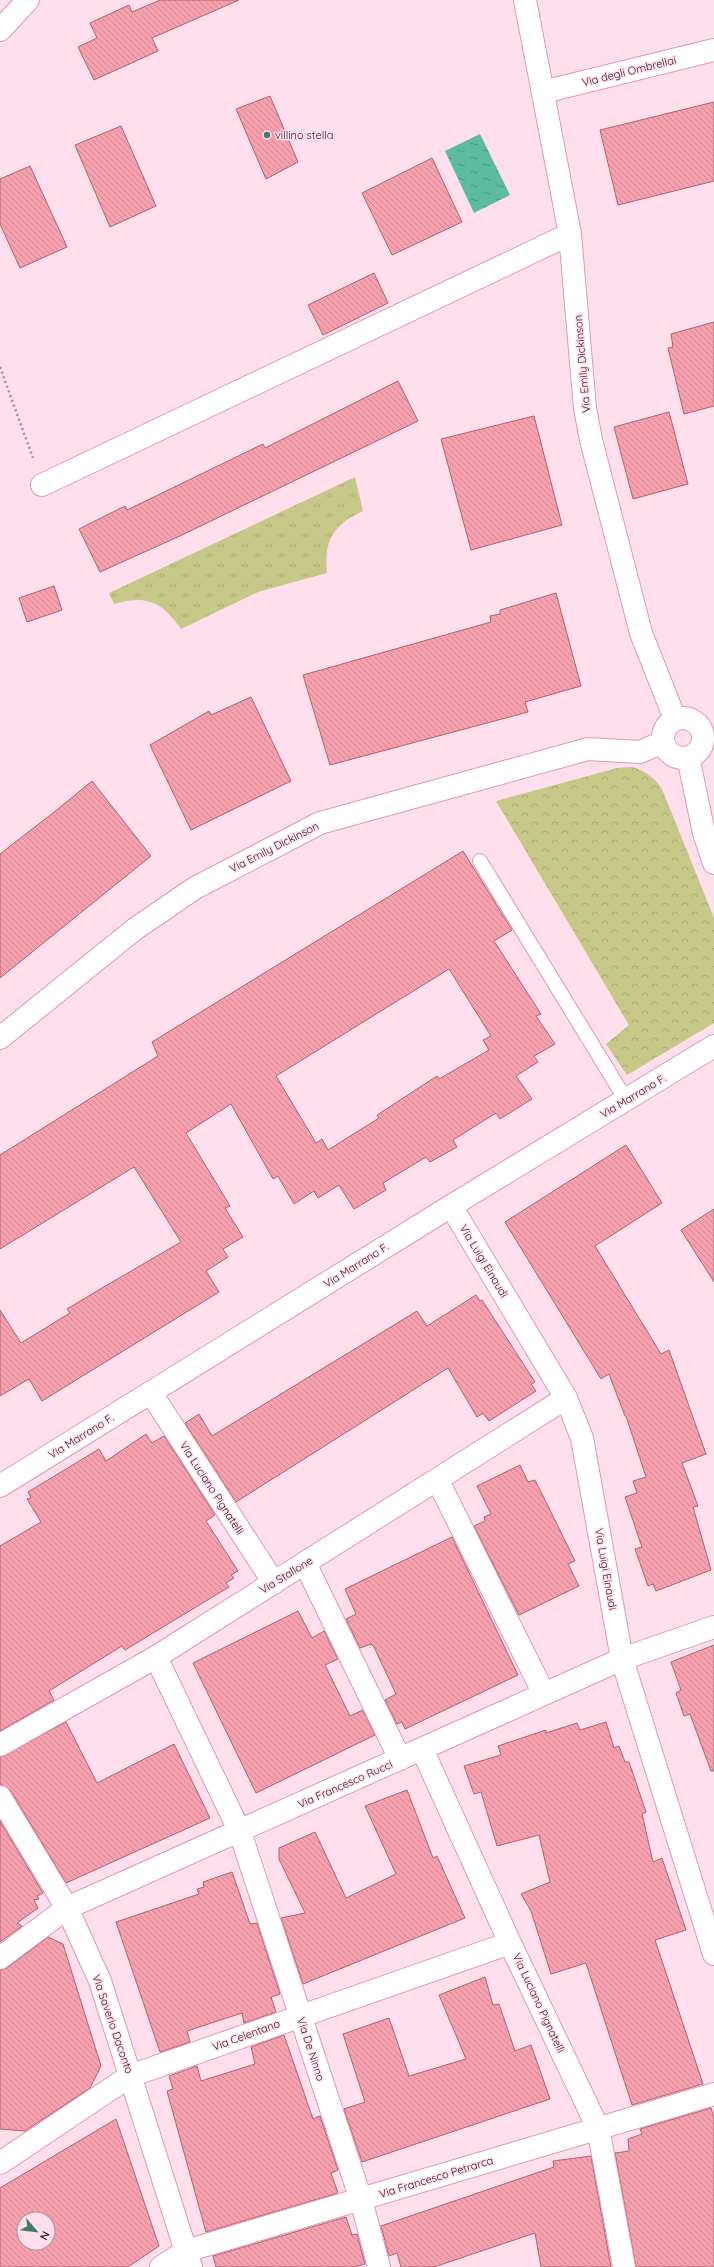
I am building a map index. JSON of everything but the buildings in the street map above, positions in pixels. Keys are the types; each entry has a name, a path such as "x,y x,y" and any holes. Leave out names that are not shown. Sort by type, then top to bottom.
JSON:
{"street":[{"path":"0,30 28,0"},
{"name":"Via Emily Dickinson","path":"525,0 570,234 585,408 590,440 641,633 675,719"},
{"name":"Via degli Ombrellai","path":"543,92 714,50"},
{"path":"42,486 570,234"},
{"path":"689,718 699,726 708,730 702,745 694,755 688,757 675,756 665,748 663,742 667,726 675,719 689,718"},
{"name":"Via Emily Dickinson","path":"0,1038 135,929 195,888 320,823 588,749 640,752 663,742"},
{"path":"688,757 704,833 714,863"},
{"name":"Via Marrano F.","path":"0,1486 451,1206 714,1046"},
{"name":"Via Luigi Einaudi","path":"451,1206 566,1398 582,1438 622,1659 714,1954"},
{"name":"Via Luciano Pignatelli","path":"151,1393 274,1583"},
{"name":"Via Stallone","path":"0,1745 156,1657 438,1481 566,1398"},
{"path":"438,1481 544,1694"},
{"path":"305,1563 400,1759"},
{"name":"Via Francesco Rucci","path":"0,1958 67,1908 240,1832 622,1659 714,1627"},
{"name":"Via De Ninno","path":"156,1657 240,1832 361,2200 379,2267"},
{"name":"Via Luciano Pignatelli","path":"422,1749 510,1943 598,2128 624,2267"},
{"name":"Via Saverio Daconto","path":"0,1797 67,1908 100,1981 189,2259"},
{"name":"Via Celentano","path":"2,2159 130,2076 510,1943"},
{"name":"Via Francesco Petrarca","path":"161,2267 189,2259 361,2200 714,2094"}],"lane":[{"path":"480,861 626,1100"}],"path":[{"path":"0,366 42,486"}],"green space":[{"path":"355,477 363,511 344,522 333,535 327,551 327,573 258,592 181,629 167,612 160,606 152,603 136,600 114,604 109,593"},
{"path":"633,767 649,775 662,789 714,918 714,1023 627,1075 606,1044 629,1025 496,801 617,768"}],"water":[{"path":"480,134 510,195 474,213 445,151"}],"place":[{"name":"villino stella","path":"267,135"}]}
